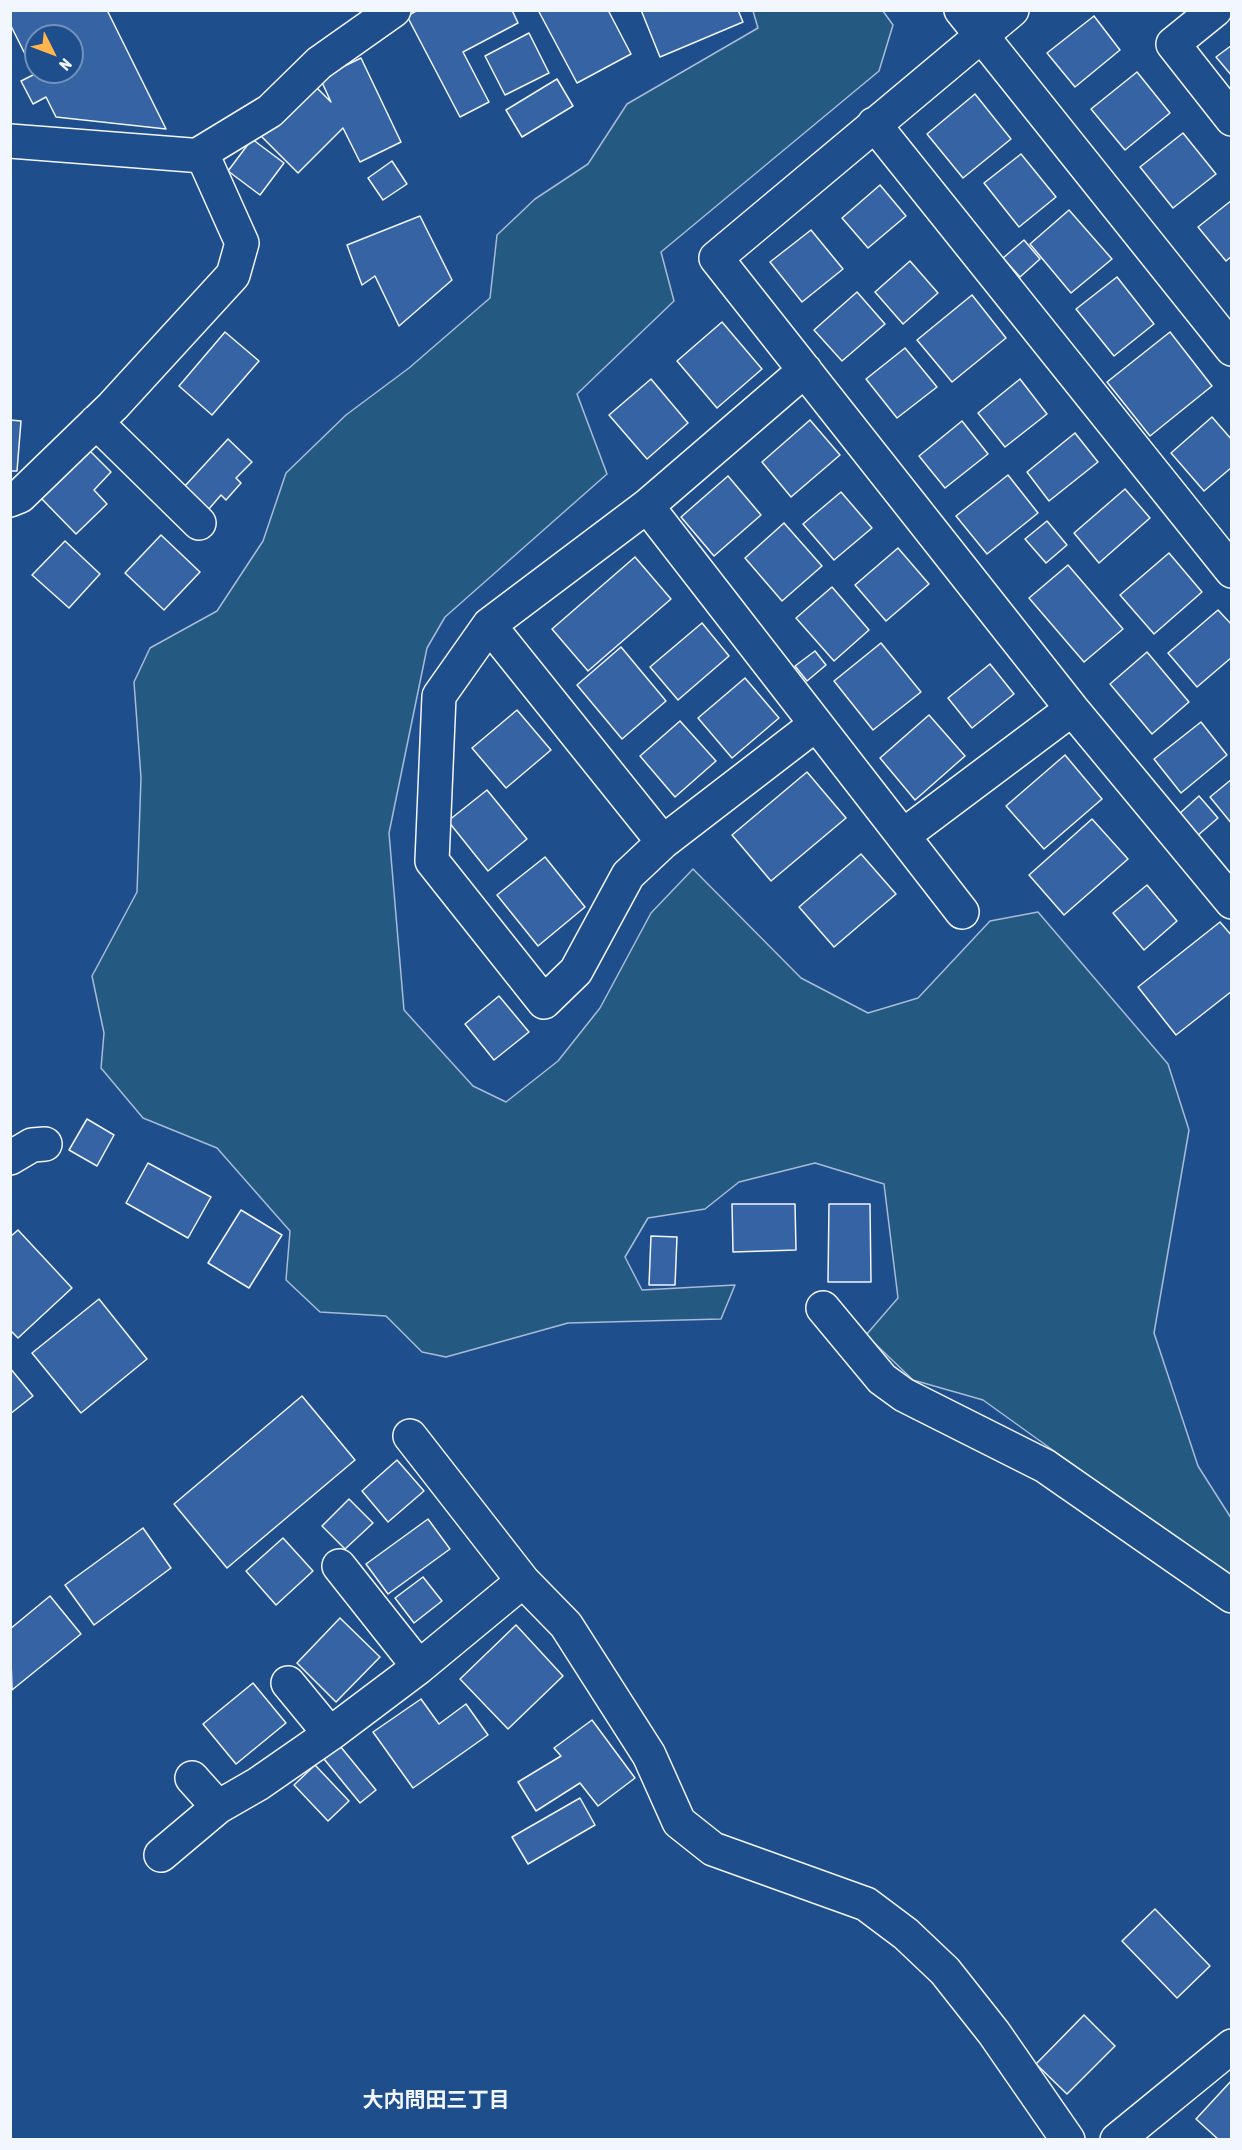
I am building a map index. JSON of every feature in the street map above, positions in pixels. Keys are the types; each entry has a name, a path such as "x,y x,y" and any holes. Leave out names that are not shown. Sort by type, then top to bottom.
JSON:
{"street":[{"path":"196,156 270,111 319,63 394,10"},
{"path":"961,10 1232,349"},
{"path":"1012,10 716,258 1072,709 1229,894"},
{"path":"1215,10 1173,44 1232,119"},
{"path":"874,124 1232,571"},
{"path":"10,141 204,156 242,243 233,275 96,422 20,496 10,500"},
{"path":"805,370 647,506 489,625 439,696 432,861 544,1002 576,971 628,875 663,842 814,725"},
{"path":"96,422 199,523"},
{"path":"647,506 814,725 904,835 962,912"},
{"path":"489,625 663,842"},
{"path":"904,835 1072,709"},
{"path":"10,1158 32,1145 45,1144"},
{"path":"823,1308 882,1379 904,1395 1045,1467 1232,1596"},
{"path":"410,1436 523,1581 566,1625 649,1755 679,1822 713,1849 866,1904 906,1934 945,1971 994,2033 1068,2139"},
{"path":"339,1566 419,1667"},
{"path":"161,1856 218,1807 258,1784 330,1734 419,1667 523,1581"},
{"path":"288,1683 330,1734"},
{"path":"192,1778 218,1807"},
{"path":"1117,2139 1232,2046"}],"shaded area":[{"path":"753,11 883,11 893,25 879,71 661,252 674,301 577,394 607,474 445,617 427,648 389,833 404,1010 473,1086 506,1102 558,1061 600,1008 651,913 693,869 801,978 868,1013 918,998 990,921 1038,912 1168,1064 1189,1130 1154,1333 1198,1466 1231,1518 1231,1578 983,1400 913,1380 866,1335 898,1298 884,1184 815,1163 739,1182 705,1209 648,1218 625,1257 642,1290 735,1285 721,1319 568,1323 446,1357 422,1352 386,1316 320,1312 286,1280 290,1231 217,1148 143,1118 101,1068 104,1033 92,976 137,892 141,778 134,682 150,648 217,611 263,541 286,473 346,415 409,368 490,298 497,235 535,199 588,164 627,104 758,28"}],"building":[{"path":"10,10 107,10 166,129 56,117 46,97 33,104 21,81 24,80 24,84 84,84 84,24 24,24 24,52 10,24"},
{"path":"418,10 512,10 518,23 463,52 489,102 460,117 407,16"},
{"path":"538,10 608,10 631,54 577,83"},
{"path":"641,10 738,10 743,22 660,57"},
{"path":"1094,16 1120,50 1075,87 1047,53"},
{"path":"529,33 549,73 505,95 485,56"},
{"path":"1232,45 1232,76 1216,57"},
{"path":"361,58 401,142 360,162 343,128 298,173 261,136 314,85 331,102 320,78"},
{"path":"1137,72 1170,113 1125,150 1091,109"},
{"path":"557,79 573,106 522,137 506,110"},
{"path":"975,94 1011,139 963,178 927,134"},
{"path":"1183,133 1216,174 1173,208 1140,167"},
{"path":"252,139 284,163 260,195 228,171"},
{"path":"1021,154 1056,197 1019,227 984,183"},
{"path":"392,161 407,184 383,200 368,178"},
{"path":"880,185 906,216 868,248 842,218"},
{"path":"1232,200 1232,256 1226,261 1198,227"},
{"path":"1069,210 1112,259 1071,293 1030,244"},
{"path":"420,216 452,280 399,326 375,276 362,285 347,245"},
{"path":"811,230 843,269 802,302 770,262"},
{"path":"1024,240 1040,259 1020,277 1003,258"},
{"path":"910,261 938,293 903,324 875,292"},
{"path":"1117,277 1154,324 1114,356 1076,309"},
{"path":"857,292 885,324 842,361 814,330"},
{"path":"972,295 1006,338 952,382 917,340"},
{"path":"722,322 762,369 717,408 677,361"},
{"path":"225,332 259,361 212,415 179,386"},
{"path":"1170,332 1212,386 1150,436 1107,382"},
{"path":"905,348 937,387 897,418 866,379"},
{"path":"651,379 688,423 647,459 609,415"},
{"path":"1020,379 1047,414 1005,447 978,413"},
{"path":"1212,417 1232,440 1232,467 1204,491 1171,453"},
{"path":"10,420 21,421 17,471 10,471"},
{"path":"810,420 840,455 791,497 762,462"},
{"path":"962,421 988,454 945,488 919,456"},
{"path":"1075,433 1098,462 1049,501 1027,472"},
{"path":"228,439 252,462 236,478 241,483 226,500 221,495 208,510 184,487"},
{"path":"90,451 111,472 94,490 107,504 76,534 38,495 69,465 72,469"},
{"path":"1008,475 1038,513 987,554 956,516"},
{"path":"728,476 761,515 714,556 681,517"},
{"path":"1125,489 1150,518 1099,563 1074,533"},
{"path":"841,492 872,528 834,560 803,524"},
{"path":"1047,521 1067,545 1046,563 1025,539"},
{"path":"784,523 822,566 782,601 745,558"},
{"path":"161,535 200,572 164,610 125,573"},
{"path":"65,541 100,574 69,608 32,575"},
{"path":"898,548 929,584 886,621 855,585"},
{"path":"1169,553 1202,592 1154,634 1120,595"},
{"path":"635,557 671,599 588,671 552,629"},
{"path":"1068,565 1123,629 1084,662 1029,598"},
{"path":"832,587 869,630 834,661 796,618"},
{"path":"1218,610 1232,625 1232,657 1197,687 1168,653"},
{"path":"702,623 729,656 678,700 650,667"},
{"path":"881,643 921,692 873,730 834,681"},
{"path":"621,647 666,701 622,739 577,685"},
{"path":"815,651 826,665 807,681 795,666"},
{"path":"1147,652 1189,702 1152,734 1110,684"},
{"path":"990,664 1014,694 972,728 948,698"},
{"path":"745,678 779,718 732,758 698,718"},
{"path":"517,710 551,750 506,788 472,748"},
{"path":"929,715 965,756 915,800 880,758"},
{"path":"680,721 716,761 675,797 640,756"},
{"path":"1201,722 1227,755 1181,793 1154,759"},
{"path":"1065,755 1102,799 1044,849 1006,806"},
{"path":"807,772 846,818 771,881 732,835"},
{"path":"1232,779 1232,824 1210,797"},
{"path":"487,790 527,839 488,871 448,821"},
{"path":"1199,796 1218,818 1197,836 1179,814"},
{"path":"1092,819 1128,859 1064,915 1029,875"},
{"path":"861,854 896,894 834,947 799,907"},
{"path":"545,857 585,907 538,946 497,895"},
{"path":"1147,885 1177,921 1144,950 1113,913"},
{"path":"1220,922 1232,936 1232,991 1176,1035 1138,987"},
{"path":"499,996 529,1032 494,1060 465,1024"},
{"path":"87,1119 114,1135 97,1166 69,1150"},
{"path":"148,1163 211,1197 188,1238 126,1203"},
{"path":"732,1204 795,1204 796,1250 733,1252"},
{"path":"829,1204 870,1204 871,1282 828,1282"},
{"path":"241,1210 282,1235 249,1288 208,1263"},
{"path":"18,1230 72,1288 18,1338 10,1330 10,1237"},
{"path":"651,1236 677,1237 675,1285 649,1285"},
{"path":"99,1299 147,1359 81,1413 32,1353"},
{"path":"10,1368 33,1396 10,1414"},
{"path":"302,1396 355,1460 227,1568 174,1504"},
{"path":"397,1460 424,1491 388,1522 362,1491"},
{"path":"349,1499 373,1523 345,1549 322,1526"},
{"path":"428,1519 450,1549 388,1594 366,1564"},
{"path":"143,1528 171,1568 94,1625 65,1585"},
{"path":"283,1538 313,1571 276,1605 246,1571"},
{"path":"423,1577 442,1601 414,1623 395,1598"},
{"path":"50,1596 81,1634 12,1690 10,1629"},
{"path":"340,1618 380,1657 336,1702 297,1663"},
{"path":"516,1625 563,1676 508,1729 460,1679"},
{"path":"253,1683 286,1723 236,1764 203,1724"},
{"path":"421,1699 439,1724 466,1704 488,1735 413,1788 373,1732"},
{"path":"592,1720 635,1778 598,1806 580,1783 536,1811 518,1782 561,1756 554,1748"},
{"path":"340,1746 376,1790 360,1803 324,1759"},
{"path":"315,1765 349,1801 328,1821 294,1785"},
{"path":"580,1798 595,1825 528,1864 512,1837"},
{"path":"1155,1909 1210,1966 1177,1998 1122,1941"},
{"path":"1084,2015 1115,2046 1067,2094 1036,2064"},
{"path":"1232,2080 1232,2140 1219,2140 1196,2119"}],"district":[{"name":"大内問田三丁目","path":"436,2100"}]}
